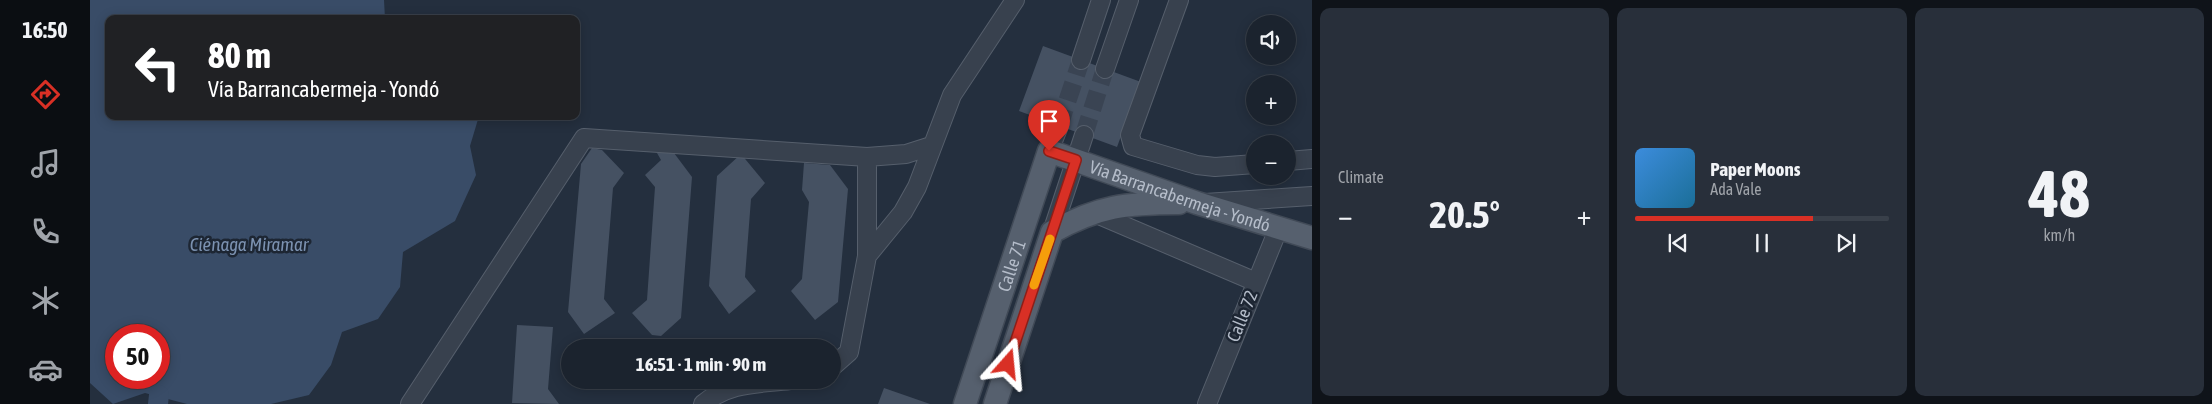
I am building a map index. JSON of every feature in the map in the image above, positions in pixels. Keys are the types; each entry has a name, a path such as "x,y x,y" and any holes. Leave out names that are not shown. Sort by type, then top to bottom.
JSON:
{"main road":[{"name":"Vía Barrancabermeja - Yondó","path":"1049,151 1197,203 1312,238"},
{"name":"Calle 71","path":"965,404 1049,151"},
{"path":"1052,232 1092,212 1117,206 1197,203"},
{"name":"Calle 71","path":"995,404 1052,232"}],"street":[{"path":"867,256 903,212 917,187 952,95 1015,0"},
{"path":"1081,60 1101,0"},
{"path":"1106,69 1129,0"},
{"path":"1179,0 1130,135 1134,146 1197,165 1215,167 1246,165"},
{"name":"Calle 71","path":"1049,151 1059,126"},
{"name":"Calle 71","path":"1052,232 1084,135"},
{"path":"410,404 584,138 867,157 906,154 931,146"},
{"path":"841,359 849,352 867,256 867,157"},
{"path":"1296,160 1312,159"},
{"path":"1197,203 1312,196"},
{"path":"1092,212 1256,282"},
{"name":"Calle 72","path":"1207,404 1279,228"},
{"path":"703,404 716,393 727,389"}],"water":[{"name":"Ciénaga Miramar","path":"90,0 384,0 385,15 105,15 105,120 478,120 470,146 476,175 455,221 403,252 400,287 378,319 342,332 331,365 309,395 271,404 187,404 145,393 113,404 90,383"}],"building":[{"path":"1043,46 1141,82 1117,147 1019,111"},
{"path":"668,145 692,177 681,318 661,336 652,335 632,313 647,300 655,187 645,175 661,160 657,153"},
{"path":"592,148 602,150 624,173 613,188 604,299 615,313 584,334 568,312 581,164"},
{"path":"741,154 765,183 751,199 745,277 756,291 729,314 709,286 717,176"},
{"path":"804,163 830,165 848,189 838,302 815,320 791,291 802,279 809,202 802,190"},
{"path":"517,325 553,327 548,389 559,404 512,403"},
{"path":"884,388 930,404 878,404"}],"waterway":[{"path":"158,404 159,395"}],"tunnel":[{"path":"1059,126 1081,60"},
{"path":"1084,135 1105,69"}],"slow traffic":[{"path":"1034,285 1050,239"}],"route":[{"path":"1008,364 1076,160 1049,151"}]}
